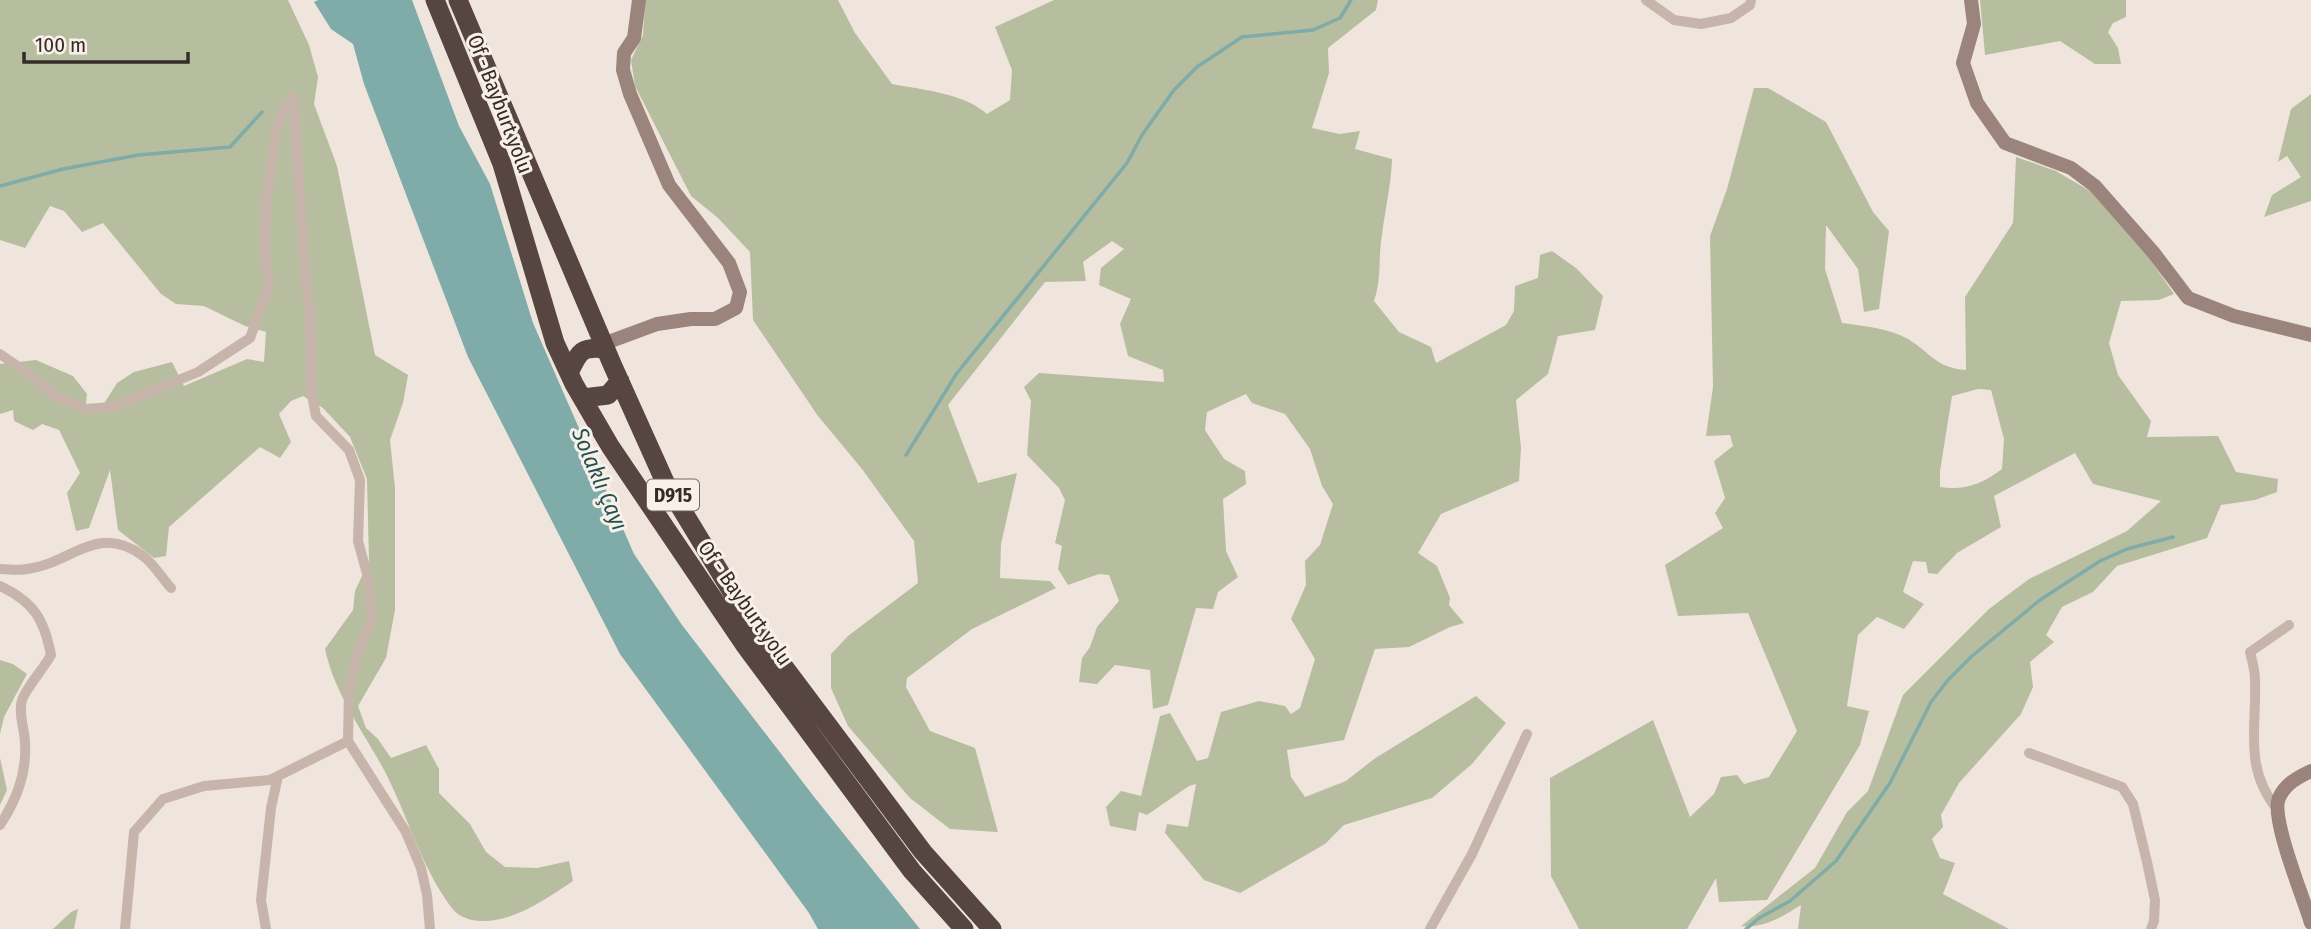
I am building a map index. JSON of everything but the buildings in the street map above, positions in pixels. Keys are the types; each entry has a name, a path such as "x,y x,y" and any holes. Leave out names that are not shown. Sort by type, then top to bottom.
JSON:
{"highway":[{"name":"Of - Bayburt yolu","path":"435,0 502,164 555,343 610,446 744,644 912,871 964,929"},
{"name":"Of - Bayburt yolu","path":"458,0 604,346 665,482 749,620 923,852 992,929"},
{"path":"569,373 577,355 589,347 604,346"},
{"path":"583,398 608,394 620,382"}],"street":[{"path":"604,346 657,324 715,319 736,308 740,292 729,263 669,186 630,94 623,70 624,52 634,38 639,0"},
{"path":"1646,0 1674,20 1701,24 1731,18 1750,5 1751,0"},
{"path":"1971,0 1974,24 1963,63 1977,103 2005,143 2071,168 2095,186 2188,298 2234,316 2311,335"},
{"path":"0,354 54,395 85,408 113,407 198,372 250,338 268,287 265,254 266,207 276,134 282,114 293,97 310,310 311,390 316,416 349,450 360,480 358,541 367,574 372,619 359,649 349,688 348,741 406,832 421,868 430,929"},
{"path":"0,569 28,569 86,545 121,543 144,556 171,588"},
{"path":"0,586 27,602 41,619 51,655 22,699 26,744 24,772 16,795 0,825"},
{"path":"2278,810 2265,794 2255,761 2252,727 2255,677 2250,652 2289,625"},
{"path":"1430,929 1472,854 1527,734"},
{"path":"125,929 134,832 163,799 204,786 247,783 278,776 348,741"},
{"path":"2029,753 2122,787 2133,804 2150,874 2155,900 2151,929"},
{"path":"2311,771 2289,783 2277,800 2278,824 2311,923"},
{"path":"266,929 261,900 271,808 278,776"}],"green space":[{"path":"0,0 288,0 309,45 318,77 314,104 337,166 375,355 408,375 403,403 390,440 395,488 395,610 386,658 358,706 366,728 378,739 391,758 426,745 439,769 439,793 470,824 486,852 505,867 537,868 569,861 573,881 550,896 524,911 496,920 468,919 454,911 431,874 392,785 342,696 325,649 353,610 355,591 369,561 367,479 350,437 323,408 303,396 291,401 279,414 291,442 280,458 260,447 169,527 166,556 154,558 118,530 110,470 89,528 76,531 67,493 80,473 59,430 42,424 33,430 14,421 13,410 0,414 0,364 36,360 73,376 87,394 85,413 98,413 117,383 134,372 172,362 184,386 247,359 264,362 266,332 245,326 204,306 176,304 161,294 103,223 82,232 64,211 50,206 25,248 0,240"},
{"path":"645,0 838,0 855,33 892,84 955,97 987,114 1010,100 1012,70 995,27 1054,0 1378,0 1376,10 1328,48 1329,73 1312,128 1340,134 1360,131 1355,149 1392,159 1374,301 1399,332 1431,347 1436,363 1506,325 1514,311 1515,286 1538,278 1540,255 1552,251 1576,268 1603,296 1595,330 1558,336 1548,374 1516,400 1521,448 1519,481 1441,514 1418,553 1437,566 1450,598 1449,605 1464,623 1409,647 1375,649 1344,740 1287,750 1291,777 1305,797 1346,781 1374,759 1476,696 1506,723 1472,764 1432,798 1344,825 1325,844 1240,893 1204,880 1165,833 1167,824 1188,827 1196,784 1147,815 1139,812 1136,831 1110,826 1106,807 1121,791 1141,796 1160,716 1170,713 1197,761 1208,758 1221,712 1259,701 1285,706 1291,714 1300,708 1315,659 1291,619 1306,585 1305,561 1320,545 1333,504 1322,486 1310,449 1285,414 1252,403 1246,394 1207,412 1205,430 1224,459 1245,471 1246,484 1223,499 1226,551 1238,577 1218,592 1213,609 1196,608 1168,705 1153,709 1150,670 1115,665 1097,684 1079,682 1082,658 1090,647 1097,627 1119,601 1109,575 1099,574 1068,585 1058,569 1062,546 1055,543 1065,500 1059,488 1027,455 1031,401 1024,387 1039,373 1164,382 1163,370 1128,356 1120,324 1131,299 1099,285 1101,268 1124,249 1112,241 1083,262 1086,281 1045,282 948,405 978,483 1017,473 1001,544 1000,578 1050,581 1056,588 972,629 907,678 906,687 930,731 975,748 998,832 950,829 910,798 848,726 831,688 831,654 848,636 918,583 914,541 862,469 818,416 753,320 750,252 718,218 691,196 635,86 631,60 643,35"},
{"path":"1980,0 2126,0 2126,17 2113,23 2108,32 2118,48 2121,64 2095,64 2060,41 1985,55"},
{"path":"1754,88 1768,88 1826,122 1873,212 1889,231 1879,309 1864,312 1858,269 1826,225 1825,269 1842,323 1900,335 1941,363 1966,370 1965,297 2013,223 2016,157 2056,171 2095,194 2145,252 2174,294 2159,300 2121,301 2109,343 2118,375 2151,421 2147,437 2218,436 2236,472 2278,479 2277,492 2255,500 2221,505 2207,538 2117,566 2093,592 2062,607 2046,635 2054,642 2030,662 2033,687 2021,714 1959,783 1941,815 1943,827 1932,839 1940,858 1955,863 1943,894 2009,929 1798,929 1801,905 1765,924 1741,926 1815,868 1847,812 1868,791 1903,695 1989,609 2029,579 2127,531 2161,501 2093,484 2075,453 1994,496 2001,527 1957,553 1937,574 1928,573 1926,562 1913,561 1903,592 1924,604 1904,629 1877,617 1858,635 1847,706 1869,711 1860,745 1767,900 1719,902 1716,878 1687,929 1579,929 1551,876 1550,778 1653,720 1690,817 1714,794 1721,777 1737,775 1744,784 1769,777 1797,731 1748,613 1678,616 1665,565 1723,528 1715,513 1725,498 1714,461 1733,446 1730,435 1706,436 1713,387 1710,236 1727,189","holes":["1978,389 1991,390 2004,439 2002,469 1973,485 1940,487 1952,396"]},
{"path":"2311,94 2311,201 2264,217 2272,195 2301,177 2287,156 2278,162 2291,109"},
{"path":"0,660 13,664 27,674 4,717 0,734"},
{"path":"0,758 7,790 0,805"},
{"path":"78,909 74,929 53,929 71,912"}],"water":[{"name":"Solaklı Çayı","path":"412,0 459,126 490,184 533,323 634,554 682,625 920,929 818,929 620,654 468,357 364,84 353,44 331,29 314,2"}],"waterway":[{"path":"906,455 957,373 1127,163 1142,135 1174,90 1197,67 1242,37 1313,30 1340,18 1351,0"},
{"path":"0,186 63,169 138,155 230,147 262,112"},
{"path":"1746,929 1759,918 1790,901 1836,861 1890,783 1931,702 1972,656 2040,600 2100,561 2127,549 2173,537"}]}
